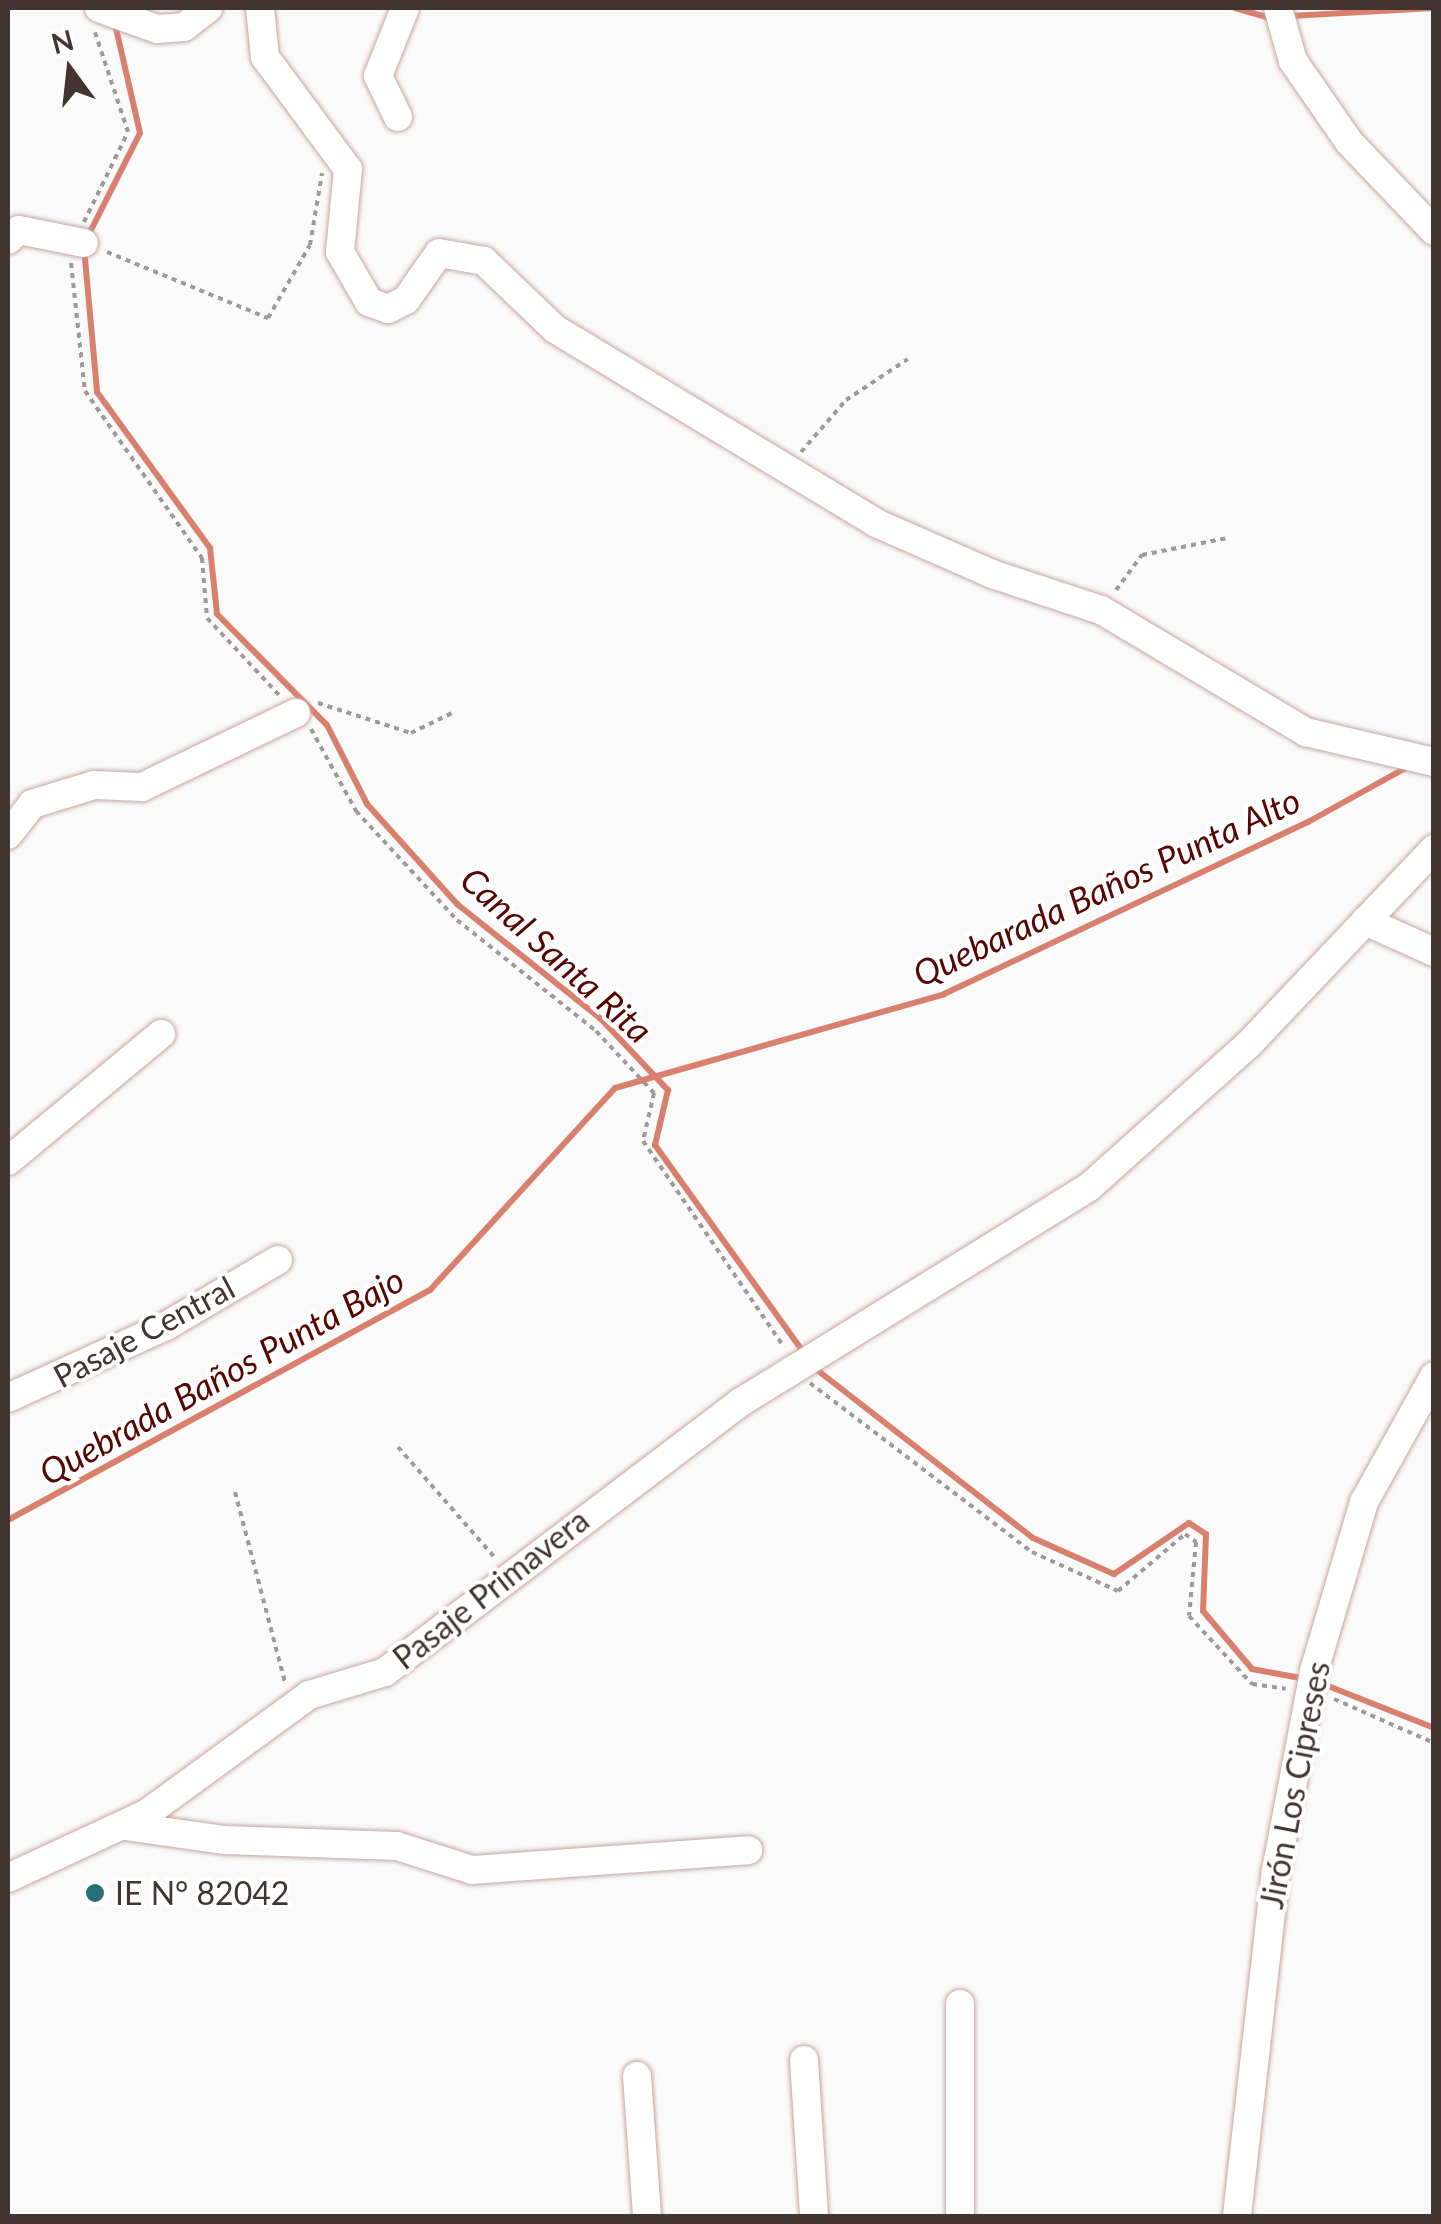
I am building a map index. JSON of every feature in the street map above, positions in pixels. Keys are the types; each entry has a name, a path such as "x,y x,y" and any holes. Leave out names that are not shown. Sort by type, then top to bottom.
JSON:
{"street":[{"path":"97,14 158,28 184,27 208,8"},
{"path":"260,8 265,57 348,168 340,252 369,302 388,310 406,300 439,254 463,252 484,261 555,329 876,523 992,574 1102,610 1306,732 1434,762"},
{"path":"398,117 378,76 405,8"},
{"path":"1281,19 1293,60 1349,142 1423,207 1434,231"},
{"path":"8,240 19,230 80,242"},
{"path":"8,835 32,804 94,785 142,787 296,713"},
{"name":"Pasaje Primavera","path":"8,1878 125,1826 291,1707 386,1672 509,1575 802,1363 1089,1187 1248,1044 1434,849"},
{"path":"1365,922 1434,952"},
{"path":"8,1161 161,1034"},
{"name":"Pasaje Central","path":"8,1398 166,1326 278,1260"},
{"name":"Jirón Los Cipreses","path":"1237,2216 1254,2028 1310,1693 1364,1502 1434,1376"},
{"path":"125,1826 226,1840 397,1846 472,1870 748,1850"},
{"path":"960,2004 960,2216"},
{"path":"804,2060 814,2216"},
{"path":"637,2076 647,2216"}],"path":[{"path":"97,14 128,132 80,242 69,254 86,391 202,558 207,618 319,735 356,811 457,920 596,1031 654,1093 642,1141 802,1363 814,1388 1032,1552 1118,1591 1185,1534 1196,1542 1189,1616 1252,1684 1310,1693 1434,1743"},
{"path":"80,242 268,318 310,246 328,139"},
{"path":"788,467 846,400 908,359"},
{"path":"1102,610 1142,555 1227,538"},
{"path":"296,713 326,700 410,733 452,713"},
{"path":"398,1447 509,1575"},
{"path":"235,1492 291,1707"}],"waterway":[{"path":"1235,8 1273,19"},
{"path":"1290,16 1434,8"},
{"name":"Canal Santa Rita","path":"88,236 140,133 115,24"},
{"name":"Canal Santa Rita","path":"84,248 97,392 210,548 217,614 327,725 367,804 457,904 601,1019 668,1090 655,1145 803,1352"},
{"name":"Quebarada Baños Punta Alto","path":"8,1520 430,1290 615,1088 944,994 1308,822 1411,765"},
{"name":"Canal Santa Rita","path":"812,1366 1033,1538 1114,1574 1189,1523 1206,1534 1203,1611 1252,1669 1306,1679"},
{"name":"Canal Santa Rita","path":"1318,1682 1434,1728"}],"place":[{"name":"IE N° 82042","path":"95,1893"}],"water label":[{"name":"Quebrada Baños Punta Bajo","path":"221,1375"}]}
